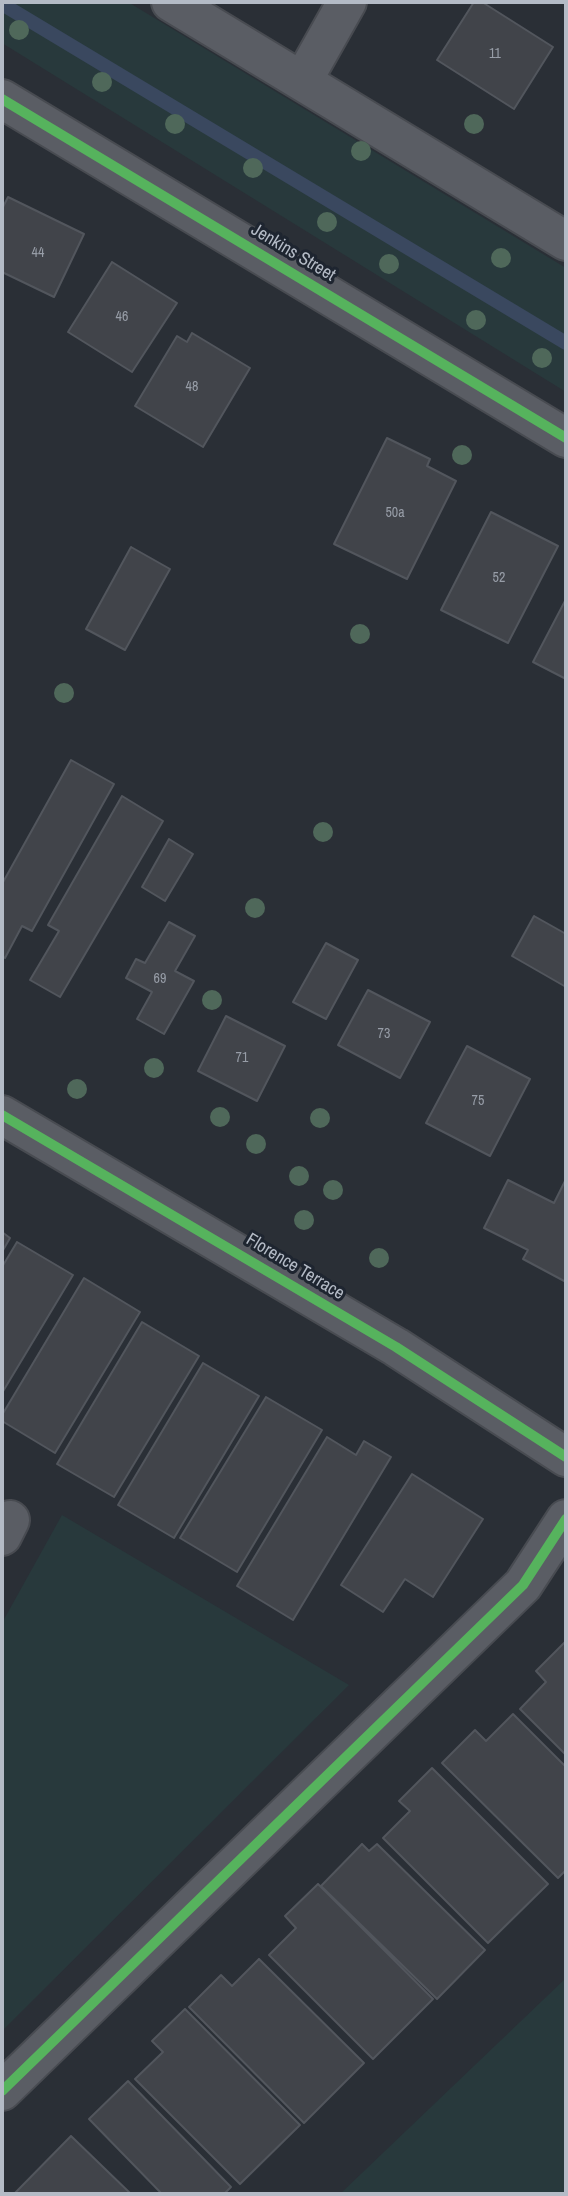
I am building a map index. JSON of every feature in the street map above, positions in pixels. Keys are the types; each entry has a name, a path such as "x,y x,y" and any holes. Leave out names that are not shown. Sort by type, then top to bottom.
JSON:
{"street":[{"path":"171,2 566,241"},
{"path":"303,80 347,2"},
{"name":"Jenkins Street","path":"2,99 566,438"},
{"name":"Florence Terrace","path":"2,1115 396,1347 566,1457"},
{"path":"2,2091 523,1585 566,1519"}],"shaded area":[{"path":"2,2 128,2 566,268 566,392 2,43"},
{"path":"62,1515 349,1685 2,2031 2,1623"},
{"path":"566,1978 566,2194 340,2194"}],"building":[{"path":"474,2 482,2 553,47 514,109 437,60"},
{"path":"8,197 84,234 54,297 2,272 2,209"},
{"path":"112,262 177,303 132,372 68,332"},
{"path":"192,333 250,368 203,447 135,406 177,336 187,342"},
{"path":"387,438 430,459 427,466 456,481 407,579 334,544"},
{"path":"491,512 558,546 508,643 441,610"},
{"path":"131,547 170,569 125,650 86,629"},
{"path":"566,599 566,679 533,662"},
{"path":"71,760 114,784 32,931 22,926 5,958 2,956 2,884"},
{"path":"122,796 163,821 60,997 30,980 59,931 48,925"},
{"path":"169,839 193,854 165,901 142,887"},
{"path":"534,916 566,934 566,987 512,956"},
{"path":"169,922 195,936 175,971 194,981 164,1034 137,1019 152,992 126,978 136,959 145,963"},
{"path":"326,943 358,960 326,1019 293,1002"},
{"path":"368,990 430,1022 400,1078 338,1045"},
{"path":"226,1016 285,1046 257,1101 198,1071"},
{"path":"467,1046 530,1079 490,1156 426,1123"},
{"path":"566,1179 566,1282 523,1259 528,1250 484,1228 508,1180 554,1203"},
{"path":"2,1232 10,1238 2,1252"},
{"path":"17,1242 73,1275 2,1393 2,1267"},
{"path":"84,1278 140,1312 55,1453 2,1421 2,1415"},
{"path":"142,1322 199,1356 114,1497 57,1464"},
{"path":"203,1363 259,1396 174,1538 118,1505"},
{"path":"266,1397 322,1430 237,1572 180,1538"},
{"path":"327,1437 356,1455 364,1441 391,1457 293,1620 237,1586"},
{"path":"412,1474 483,1519 433,1597 405,1579 383,1612 341,1585"},
{"path":"566,1641 566,1755 520,1709 546,1682 536,1671"},
{"path":"513,1714 566,1767 566,1870 558,1878 442,1763 475,1730 486,1741"},
{"path":"432,1768 548,1884 488,1943 383,1838 410,1811 399,1801"},
{"path":"362,1844 369,1851 377,1844 485,1950 437,1999 321,1886"},
{"path":"318,1884 433,1999 373,2059 269,1955 296,1928 285,1916"},
{"path":"259,1959 364,2063 304,2123 189,2007 221,1975 232,1986"},
{"path":"185,2009 300,2125 240,2184 135,2079 163,2052 152,2041"},
{"path":"128,2081 231,2187 224,2194 162,2194 89,2119"},
{"path":"71,2136 131,2194 14,2194"}],"waterway":[{"path":"2,4 566,343"}],"cycle path":[{"path":"2,99 566,438"},
{"path":"2,1115 396,1347 566,1457"},
{"path":"2,2091 523,1585 566,1519"}]}
